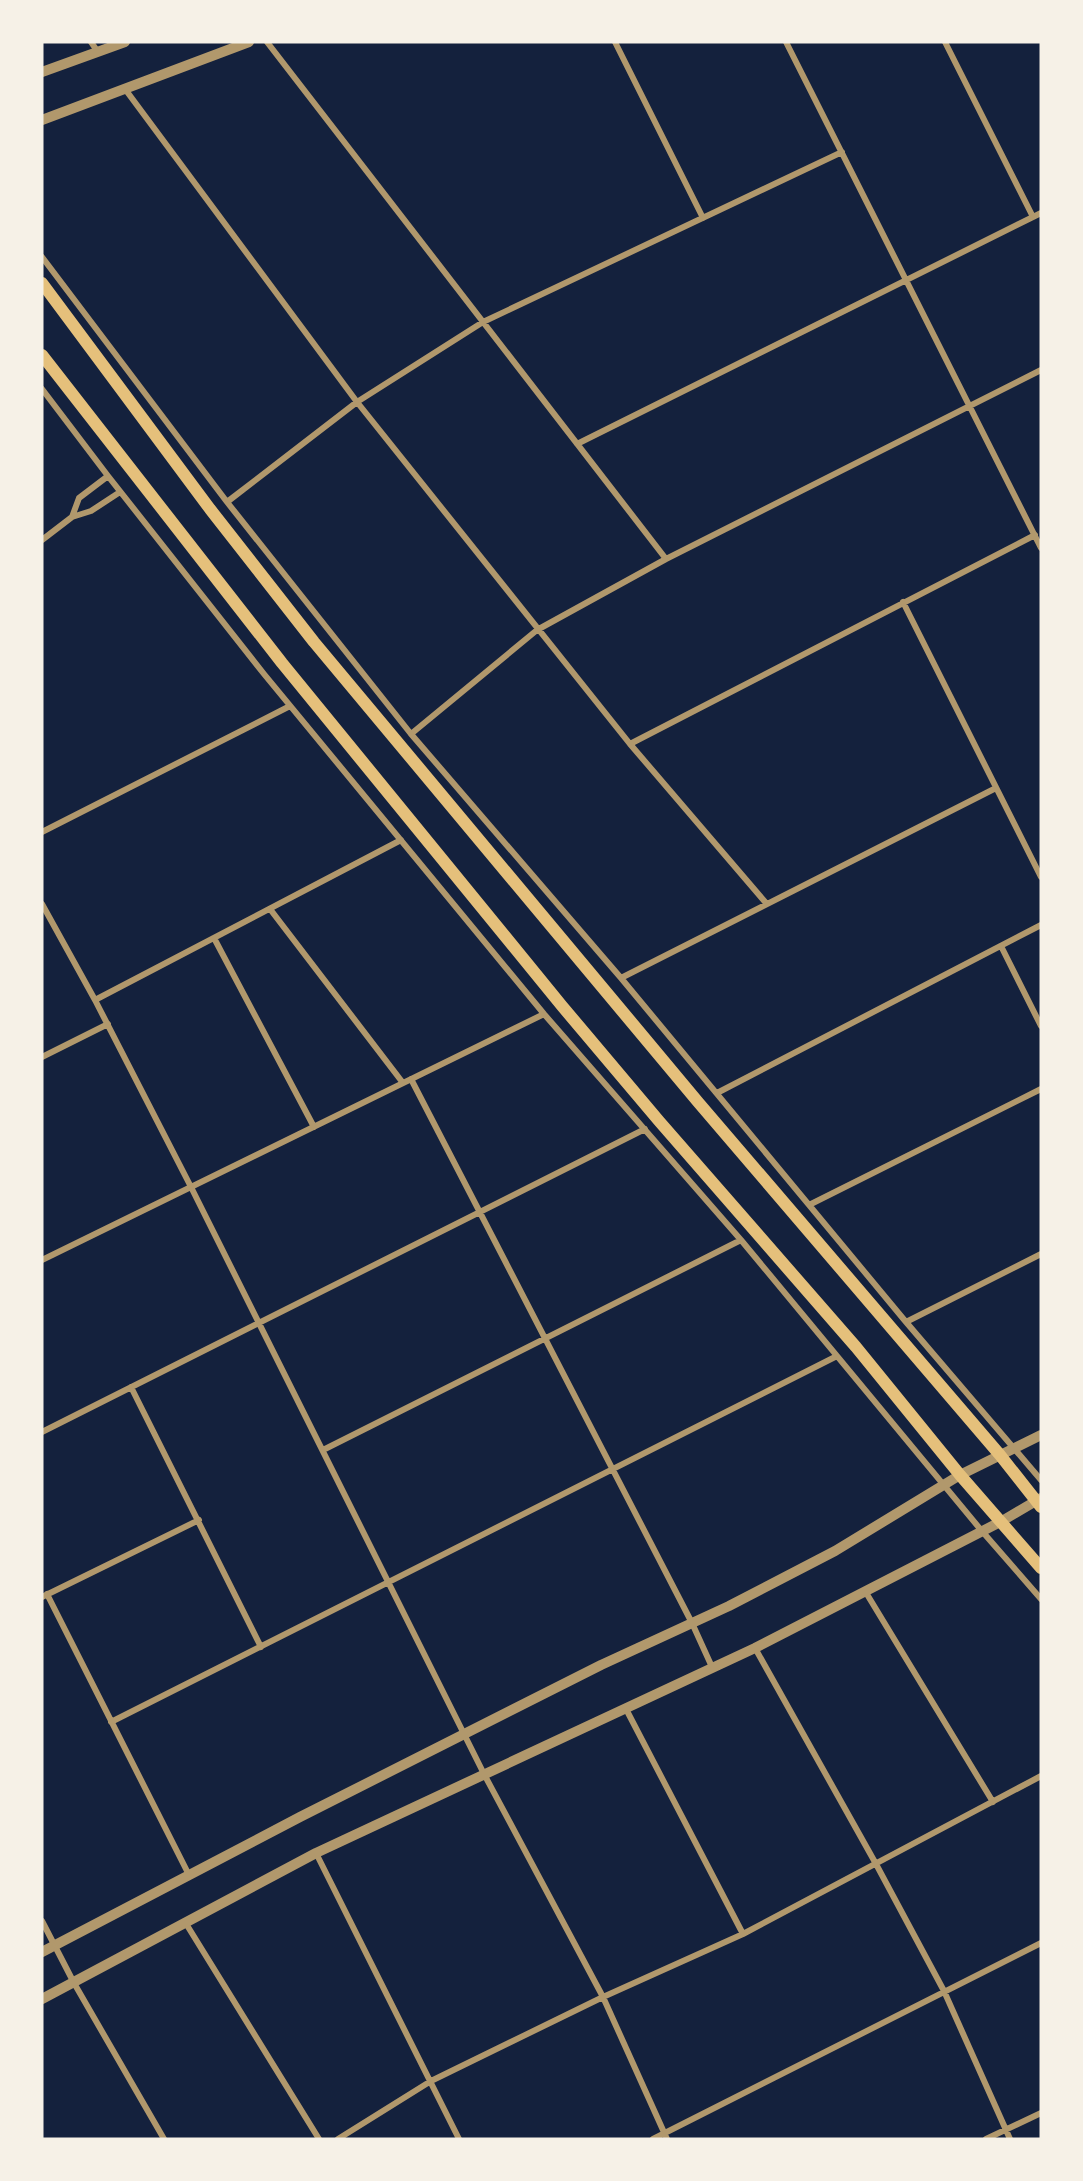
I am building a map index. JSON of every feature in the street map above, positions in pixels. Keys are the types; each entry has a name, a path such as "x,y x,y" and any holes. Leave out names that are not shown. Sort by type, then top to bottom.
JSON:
{"main road":[{"path":"42,283 203,500 315,642 698,1102 1039,1502"},
{"path":"42,355 282,663 539,978 659,1121 856,1347 960,1475 1041,1568"}],"street":[{"path":"91,42 98,52"},
{"path":"42,72 124,42"},
{"path":"42,120 249,42"},
{"path":"267,42 666,559"},
{"path":"615,42 703,218"},
{"path":"786,42 1041,548"},
{"path":"945,42 1033,217"},
{"path":"125,89 357,402 630,744 766,903"},
{"path":"227,502 357,402 483,322 842,152"},
{"path":"577,444 1041,213"},
{"path":"42,257 227,502 411,734 621,978 906,1322 1041,1480"},
{"path":"411,734 537,630 666,559 1041,370"},
{"path":"42,389 120,492 290,706 544,1014 741,1240 1041,1599"},
{"path":"72,517 80,498 108,476"},
{"path":"42,540 72,517 91,511 120,492"},
{"path":"630,744 1035,535"},
{"path":"903,602 1041,877"},
{"path":"42,832 290,706"},
{"path":"621,978 996,788"},
{"path":"95,1000 401,840"},
{"path":"42,904 108,1024 484,1774 603,1997 665,2136"},
{"path":"270,909 404,1083"},
{"path":"717,1093 1041,925"},
{"path":"214,938 314,1127"},
{"path":"1001,946 1041,1026"},
{"path":"42,1260 544,1014"},
{"path":"42,1057 108,1024"},
{"path":"411,1079 692,1623 712,1667"},
{"path":"809,1205 1041,1089"},
{"path":"42,1432 645,1129"},
{"path":"323,1450 741,1240"},
{"path":"906,1322 1041,1254"},
{"path":"111,1722 837,1356"},
{"path":"131,1387 261,1647"},
{"path":"42,1953 189,1875 601,1665 692,1623 835,1551 960,1475 1041,1435"},
{"path":"42,1999 316,1853 755,1648 1039,1502"},
{"path":"189,1875 45,1596 199,1520"},
{"path":"865,1590 993,1802"},
{"path":"755,1648 944,1991 1010,2139"},
{"path":"626,1709 743,1934"},
{"path":"338,2139 431,2081 603,1997 743,1934 1041,1776"},
{"path":"316,1853 459,2139"},
{"path":"42,1921 74,1983 164,2139"},
{"path":"185,1922 319,2139"},
{"path":"653,2139 665,2136 1041,1943"},
{"path":"986,2139 1041,2113"}]}
